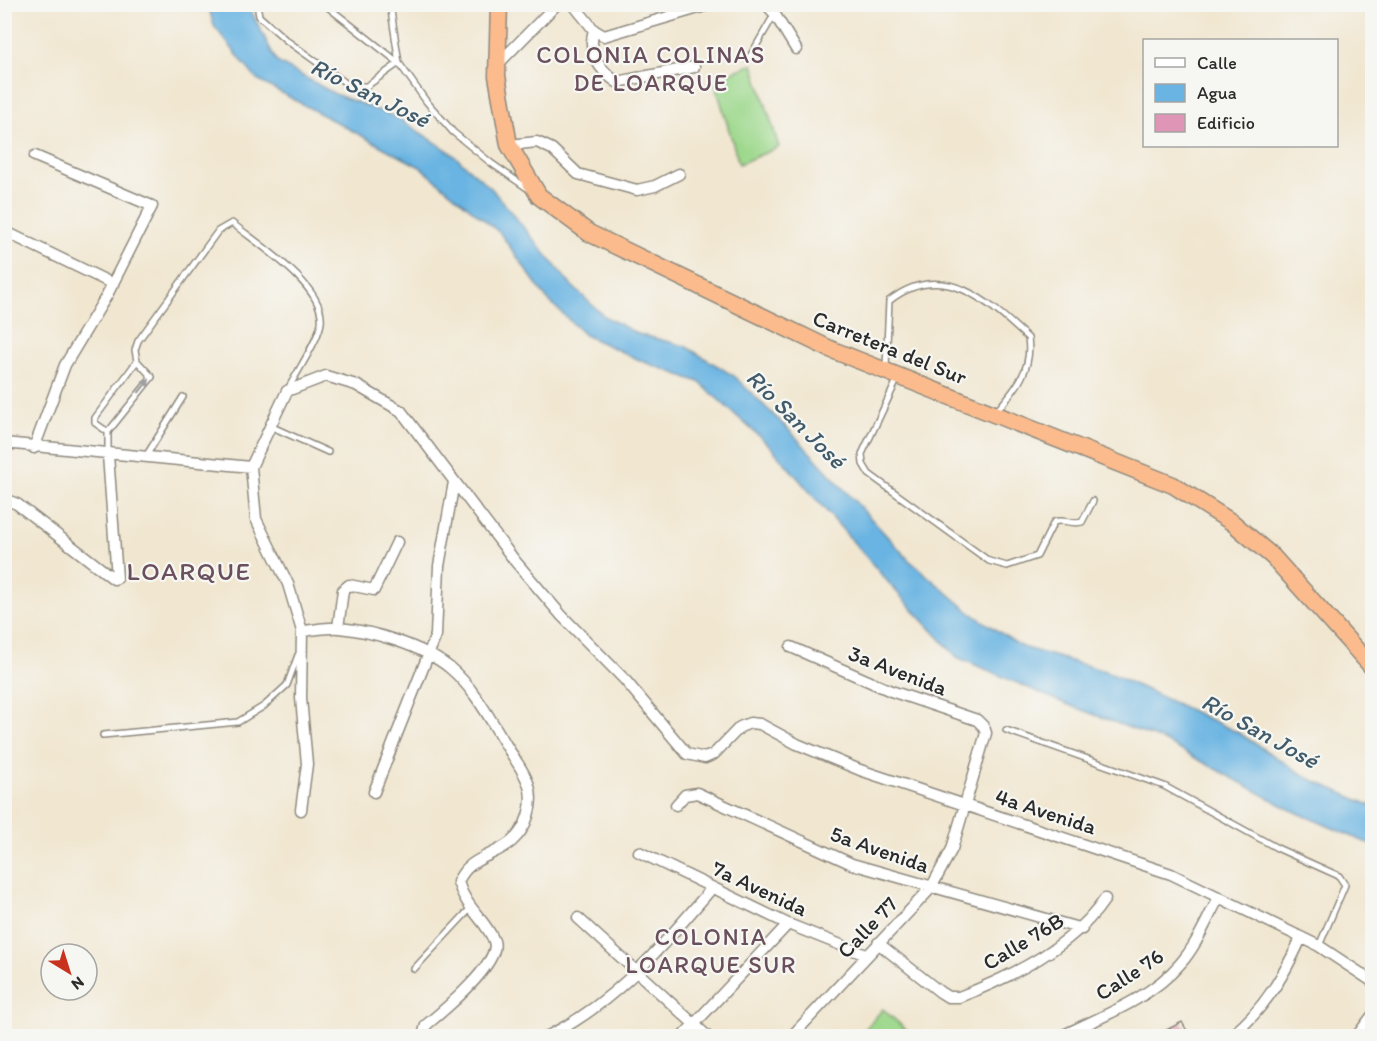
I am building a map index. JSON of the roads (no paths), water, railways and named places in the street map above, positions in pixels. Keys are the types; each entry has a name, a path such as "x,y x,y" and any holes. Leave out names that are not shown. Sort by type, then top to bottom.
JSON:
{"highway":[{"name":"Carretera del Sur","path":"499,4 497,64 509,145 539,196 589,233 830,349 1173,485 1233,523 1273,557 1372,667"}],"street":[{"path":"497,64 557,4"},
{"path":"573,4 594,30 604,36 712,4"},
{"path":"766,4 796,49"},
{"path":"594,30 591,40 593,54 604,74 617,82 694,67"},
{"path":"509,145 537,142 552,149 578,174 637,190 655,186 679,174"},
{"path":"34,448 65,365 113,284 152,206 35,156"},
{"path":"4,231 113,284"},
{"path":"302,810 307,764 301,698 302,631 288,584 256,519 251,467 287,391 326,376 356,385 401,411 454,482 439,566 436,635 374,792"},
{"path":"4,443 144,459 251,467"},
{"path":"4,499 16,504 114,579 117,578 108,455"},
{"name":"4a Avenida","path":"454,482 515,561 562,616 625,680 677,746 687,754 705,758 714,754 740,727 750,723 760,724 797,744 860,770 1117,854 1171,874 1319,946 1372,981"},
{"path":"338,628 343,590 349,585 374,590 397,542"},
{"path":"302,631 338,628 400,641 450,668 478,700 527,780 533,794 528,816 520,835 507,847 462,871 458,882 470,909 495,942 495,952 481,973 426,1025 423,1036"},
{"name":"3a Avenida","path":"791,647 891,691 977,720 984,726 986,733"},
{"name":"Calle 77","path":"792,1036 931,888 952,849 986,733"},
{"name":"5a Avenida","path":"676,805 684,795 697,793 852,864 931,888 1082,928"},
{"name":"7a Avenida","path":"639,852 788,924 866,955"},
{"path":"548,1036 590,1013 639,972 712,888"},
{"name":"Calle 76","path":"1062,1036 1139,997 1162,982 1181,964 1219,897"},
{"name":"Calle 76B","path":"878,943 948,997 959,997 978,990 1037,958 1082,928 1105,899"},
{"path":"578,918 707,1036"},
{"path":"683,1036 788,924"},
{"path":"1231,1036 1249,1022 1289,964 1301,938"},
{"path":"1357,1036 1372,1016"}],"lane":[{"path":"257,4 259,16 286,40 350,86 367,86 399,63"},
{"path":"324,4 399,63 426,101 453,132 491,163 539,196"},
{"path":"390,4 399,63"},
{"path":"748,60 774,13"},
{"path":"108,455 108,432 152,377 137,360 135,350 138,341 218,231 232,223 303,281 321,312 321,326 287,391"},
{"path":"994,414 1016,388 1031,355 1028,338 981,298 959,287 921,283 901,291 889,301 888,358 892,374 862,454 863,464 869,474 989,561 1007,566 1037,556 1054,522 1059,520 1074,524 1082,522 1093,501"},
{"path":"108,432 95,423 95,418 137,360"},
{"path":"144,459 183,397"},
{"path":"270,426 328,452"},
{"path":"103,735 238,722 264,705 287,685 301,648"},
{"path":"1006,730 1164,786 1277,848 1339,876 1345,885 1343,894 1319,946"},
{"path":"414,969 470,909"}],"water":[{"path":"208,5 248,5 277,62 335,94 396,117 449,151 492,189 571,285 604,316 638,334 685,346 734,376 792,433 909,560 971,613 1022,647 1105,671 1239,733 1308,778 1372,806 1372,845 1291,810 1164,741 1061,702 957,657 895,590 770,446 699,382 644,362 585,335 547,299 500,233 420,167 257,80 214,26"}],"district":[{"name":"COLONIA COLINAS DE LOARQUE","path":"651,69"},
{"name":"LOARQUE","path":"189,571"},
{"name":"COLONIA LOARQUE SUR","path":"711,951"}],"water label":[{"name":"Río San José","path":"370,93"},
{"name":"Río San José","path":"796,419"},
{"name":"Río San José","path":"1260,731"}]}
